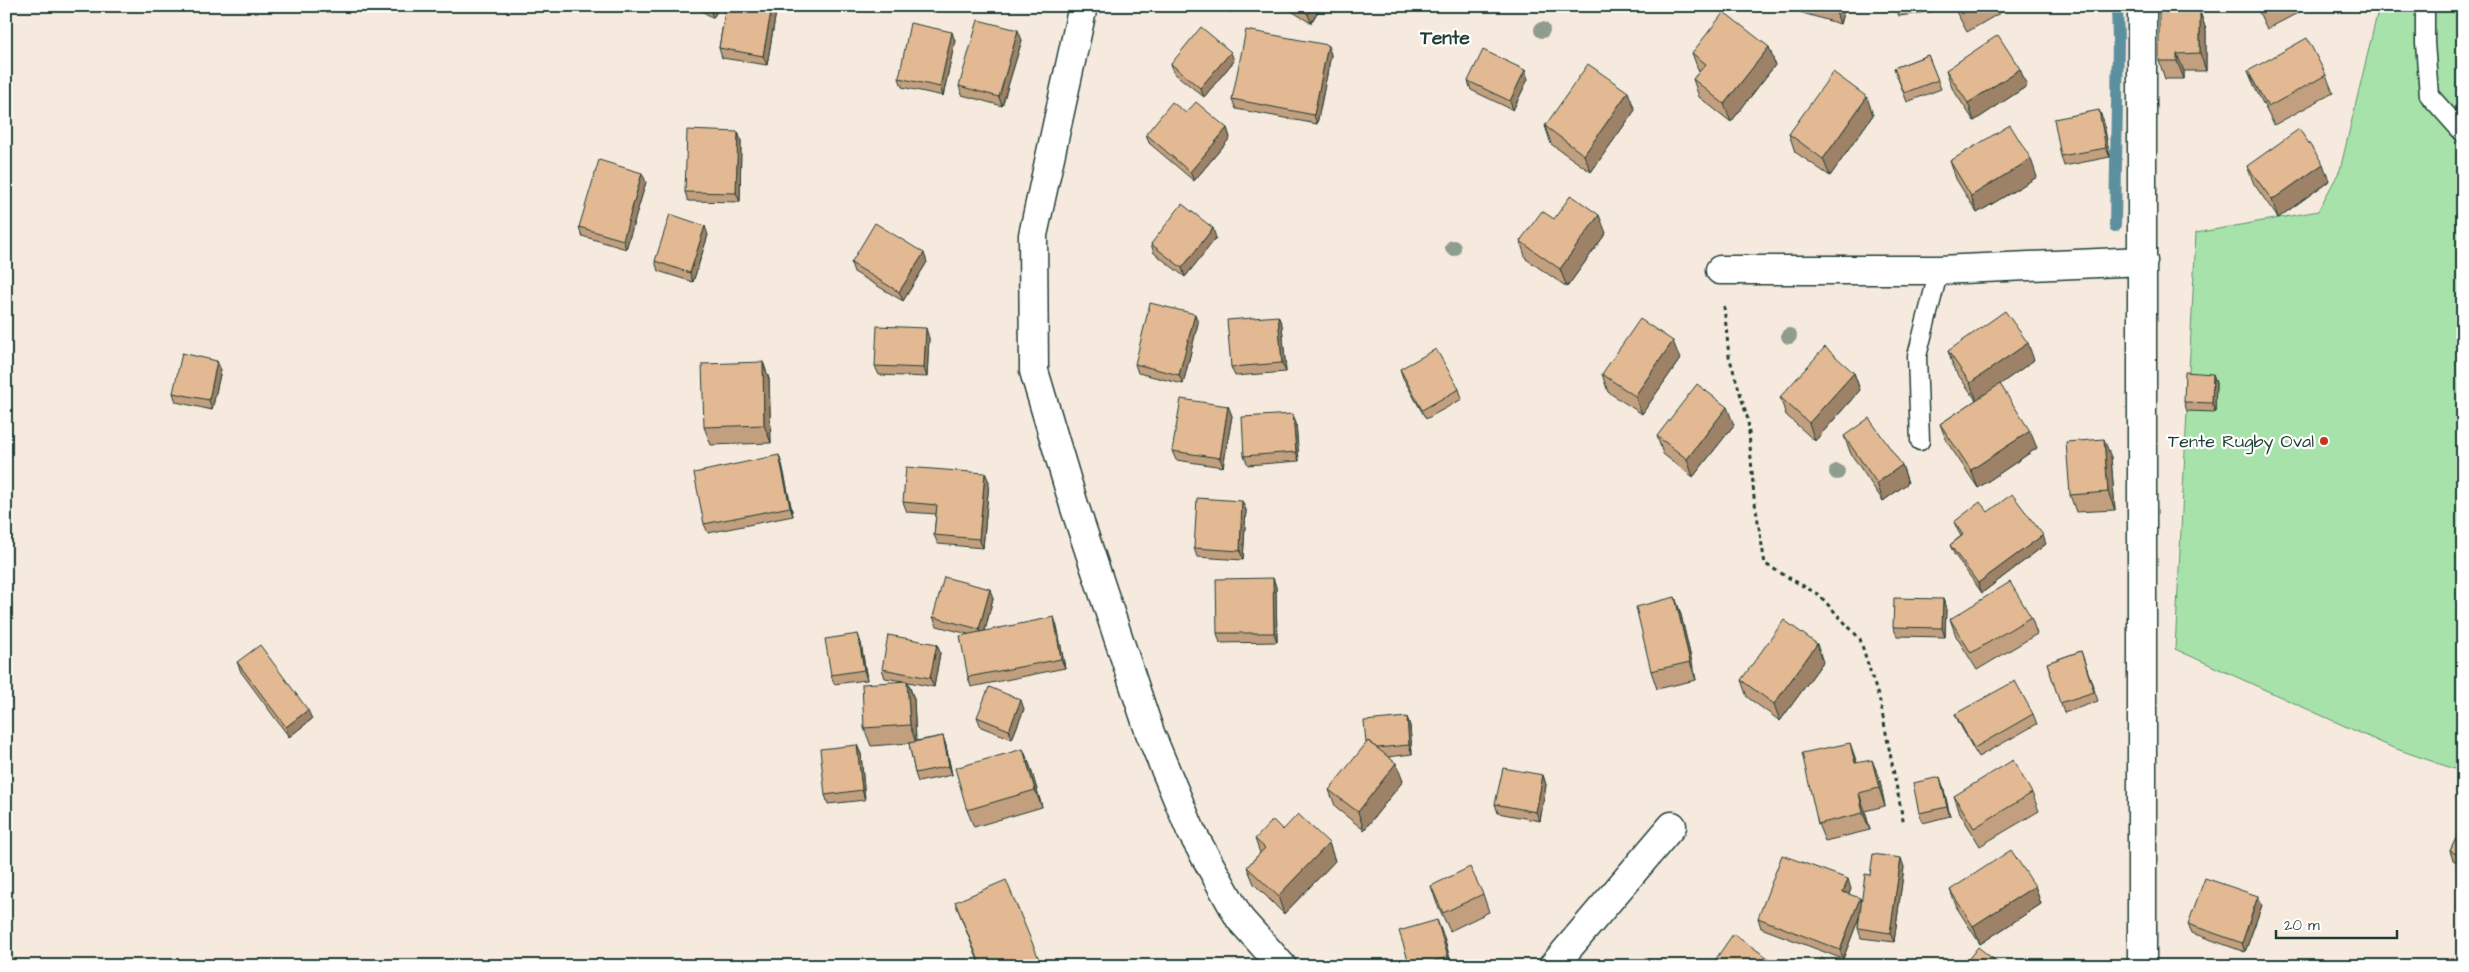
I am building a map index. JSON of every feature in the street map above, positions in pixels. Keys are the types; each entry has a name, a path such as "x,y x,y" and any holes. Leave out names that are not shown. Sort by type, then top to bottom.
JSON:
{"street":[{"path":"1083,6 1033,235 1034,371 1074,505 1150,733 1191,831 1240,920 1282,966"},
{"path":"2142,6 2142,966"},
{"path":"1720,270 1939,270 2143,261"},
{"path":"1553,966 1672,826"}],"lane":[{"path":"2425,6 2425,43 2429,95 2463,133"},
{"path":"1920,441 1917,356 1939,270"}],"path":[{"path":"1720,270 1729,356 1748,420 1754,497 1765,564 1819,595 1860,639 1880,702 1904,825"}],"green space":[{"name":"Tente Rugby Oval","path":"2379,6 2463,6 2463,772 2391,747 2175,649 2196,233 2318,211 2340,170"}],"building":[{"path":"726,6 772,6 763,56 719,48"},
{"path":"1295,6 1312,6 1308,14"},
{"path":"1957,6 1974,6 1961,14"},
{"path":"2258,6 2269,6 2260,11"},
{"path":"1724,12 1769,47 1724,104 1693,79 1706,64 1692,53"},
{"path":"2159,12 2200,12 2200,53 2177,54 2177,61 2159,61"},
{"path":"978,20 1018,30 999,97 959,86"},
{"path":"910,23 952,32 940,87 899,78"},
{"path":"1201,27 1231,52 1200,88 1171,64"},
{"path":"1246,30 1328,45 1314,115 1232,99"},
{"path":"1998,35 2020,69 1968,103 1946,70"},
{"path":"2307,38 2326,75 2268,107 2248,71"},
{"path":"1483,50 1525,70 1510,101 1468,81"},
{"path":"1928,55 1938,80 1904,93 1894,68"},
{"path":"1588,64 1628,92 1584,155 1545,126"},
{"path":"1833,72 1867,97 1823,159 1789,134"},
{"path":"1172,102 1186,113 1196,102 1227,128 1190,172 1146,134"},
{"path":"2099,110 2106,148 2061,156 2054,119"},
{"path":"2010,125 2031,159 1971,196 1950,161"},
{"path":"2299,129 2323,164 2272,200 2247,166"},
{"path":"687,130 738,132 736,193 685,192"},
{"path":"599,160 642,173 623,240 579,227"},
{"path":"1571,195 1599,215 1560,269 1520,241 1542,211 1554,219"},
{"path":"1182,204 1213,228 1182,268 1151,244"},
{"path":"670,214 705,226 690,273 655,261"},
{"path":"875,223 924,253 899,292 851,263"},
{"path":"1150,303 1195,314 1179,375 1135,364"},
{"path":"2005,311 2028,343 1970,383 1948,351"},
{"path":"1278,316 1282,363 1231,367 1227,320"},
{"path":"1640,319 1673,341 1635,396 1602,374"},
{"path":"877,326 926,328 924,368 875,366"},
{"path":"1825,347 1854,373 1809,423 1780,397"},
{"path":"1436,349 1459,389 1422,410 1400,369"},
{"path":"182,353 217,361 209,400 173,393"},
{"path":"763,362 764,425 704,427 702,364"},
{"path":"2185,372 2213,374 2212,403 2184,402"},
{"path":"1697,384 1727,407 1687,459 1657,436"},
{"path":"2000,384 2030,431 1971,470 1940,424"},
{"path":"1181,399 1228,406 1220,458 1172,451"},
{"path":"1293,414 1296,452 1244,456 1242,417"},
{"path":"1869,418 1902,465 1877,483 1844,436"},
{"path":"2104,439 2108,492 2070,495 2066,442"},
{"path":"779,455 790,507 704,524 694,473"},
{"path":"906,467 985,473 979,539 934,535 937,505 903,502"},
{"path":"2012,494 2043,535 1978,583 1950,545 1963,535 1954,522 1980,502 1988,512"},
{"path":"1197,498 1242,501 1240,551 1194,548"},
{"path":"944,577 990,589 979,629 933,617"},
{"path":"1273,578 1274,633 1217,633 1216,579"},
{"path":"2010,582 2031,617 1971,653 1950,619"},
{"path":"1675,597 1690,662 1651,671 1636,607"},
{"path":"1894,598 1943,599 1942,628 1893,627"},
{"path":"1054,617 1061,659 968,677 960,636"},
{"path":"1784,620 1817,644 1774,704 1741,680"},
{"path":"858,634 864,670 831,675 825,639"},
{"path":"888,635 937,644 930,678 882,669"},
{"path":"260,645 308,710 286,727 237,662"},
{"path":"2081,651 2094,692 2060,703 2047,663"},
{"path":"907,681 910,725 864,728 862,684"},
{"path":"2015,681 2033,714 1974,748 1955,714"},
{"path":"989,687 1021,700 1009,730 977,717"},
{"path":"1407,717 1409,745 1377,748 1368,741 1366,743 1364,721"},
{"path":"943,736 949,766 915,773 909,743"},
{"path":"1368,741 1396,763 1358,812 1329,790"},
{"path":"1850,743 1855,763 1872,760 1879,788 1859,793 1863,813 1818,824 1802,753"},
{"path":"857,745 862,790 825,795 820,749"},
{"path":"1023,749 1035,790 967,810 955,768"},
{"path":"2013,760 2032,793 1974,828 1954,796"},
{"path":"1503,768 1543,775 1536,812 1495,804"},
{"path":"1940,777 1947,807 1919,813 1913,783"},
{"path":"1298,814 1329,843 1278,896 1247,867 1265,848 1255,839 1273,820 1283,830"},
{"path":"2463,824 2463,857 2450,851"},
{"path":"2011,850 2035,886 1973,926 1950,890"},
{"path":"1873,854 1901,858 1890,933 1858,928 1865,874 1870,875"},
{"path":"1782,855 1848,879 1843,892 1860,898 1840,950 1758,918"},
{"path":"1470,867 1483,894 1443,913 1431,886"},
{"path":"2205,878 2258,896 2242,943 2188,924"},
{"path":"1006,880 1039,959 1023,966 981,966 955,902"},
{"path":"1437,920 1448,957 1419,966 1410,966 1399,931"},
{"path":"1733,934 1780,966 1711,966"},
{"path":"1978,947 2002,966 1963,966"},
{"path":"1822,958 1830,966 1815,966"}],"waterway":[{"path":"2115,226 2117,6"}],"place":[{"name":"Tente Rugby Oval","path":"2324,441"}],"district":[{"name":"Tente","path":"1445,38"}]}
